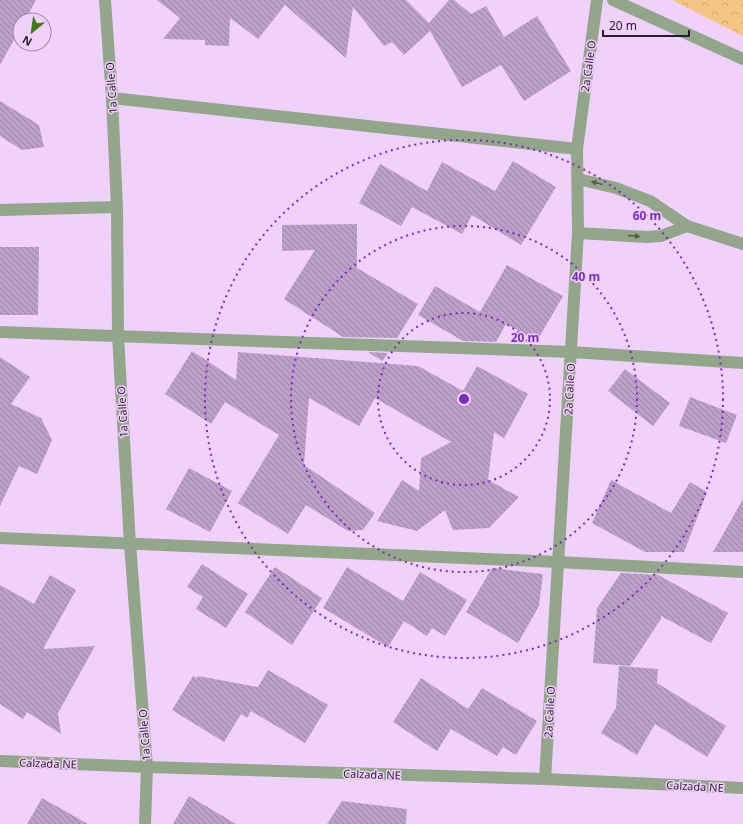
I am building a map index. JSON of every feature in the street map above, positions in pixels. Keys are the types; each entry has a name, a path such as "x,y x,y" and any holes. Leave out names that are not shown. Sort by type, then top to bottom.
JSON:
{"street":[{"name":"1a Calle O","path":"105,0 112,98 117,208 118,336 130,544 147,767 145,824"},
{"name":"2a Calle O","path":"545,779 578,233 577,149 597,0"},
{"path":"613,0 743,60"},
{"path":"112,98 577,149"},
{"path":"578,179 616,188 650,201 687,226 743,244"},
{"path":"0,210 117,208"},
{"path":"578,233 647,237 661,236 687,226"},
{"path":"0,332 571,352 743,363"},
{"path":"0,538 558,562 743,572"},
{"name":"Calzada NE","path":"0,761 545,779 743,788"}],"green space":[{"path":"672,0 743,0 743,36"}],"building":[{"path":"0,0 36,0 29,12 12,12 12,43 0,65"},
{"path":"157,0 406,0 429,23 449,0 454,0 471,14 486,6 504,37 537,16 571,71 524,101 501,65 462,87 430,31 404,55 392,42 384,46 353,7 346,58 285,5 258,39 230,18 229,46 205,45 205,40 163,39 180,18"},
{"path":"0,101 39,125 44,147 22,150 0,136"},
{"path":"513,161 556,187 521,245 472,215 462,234 412,207 401,226 359,203 380,164 427,191 442,162 495,191"},
{"path":"357,224 357,268 418,304 397,338 343,337 284,299 315,250 282,251 282,225"},
{"path":"0,247 39,247 38,315 0,315"},
{"path":"507,265 563,296 537,341 506,324 496,342 463,341 418,315 435,286 480,312"},
{"path":"192,351 236,380 238,352 418,366 463,391 477,366 528,394 504,438 494,432 488,480 519,497 489,528 453,530 445,510 417,531 377,521 402,480 419,491 421,458 451,442 375,398 359,426 309,398 304,465 375,513 363,530 348,531 306,505 288,534 238,503 279,435 225,402 211,424 165,394"},
{"path":"368,352 388,353 382,361"},
{"path":"0,357 30,377 11,404 41,418 52,440 37,474 19,466 0,506"},
{"path":"625,369 670,403 653,426 608,391"},
{"path":"690,397 737,415 726,443 679,426"},
{"path":"189,468 232,491 210,532 166,509"},
{"path":"611,480 671,513 690,482 707,492 684,552 645,552 592,523"},
{"path":"743,499 743,552 713,552"},
{"path":"202,564 248,594 226,628 196,609 203,597 187,587"},
{"path":"275,567 322,598 292,645 245,612"},
{"path":"347,567 403,601 420,572 467,600 445,636 432,628 427,636 404,621 388,647 323,608"},
{"path":"492,568 543,574 539,606 518,643 466,612"},
{"path":"621,573 658,575 728,613 711,643 661,616 661,619 630,666 593,663 597,608"},
{"path":"50,575 76,590 43,649 95,646 58,713 61,734 27,712 23,719 0,704 0,585 34,604"},
{"path":"619,666 658,669 657,683 726,726 707,757 655,724 637,755 601,733 616,708"},
{"path":"268,670 328,705 305,743 251,711 247,718 241,714 224,742 172,710 193,676 197,678 198,676 258,687"},
{"path":"421,678 468,709 482,688 537,721 516,755 503,747 497,756 451,729 437,751 393,722"},
{"path":"189,796 236,824 173,824"},
{"path":"42,798 88,824 27,824"},
{"path":"342,801 407,809 406,824 327,824"}]}
